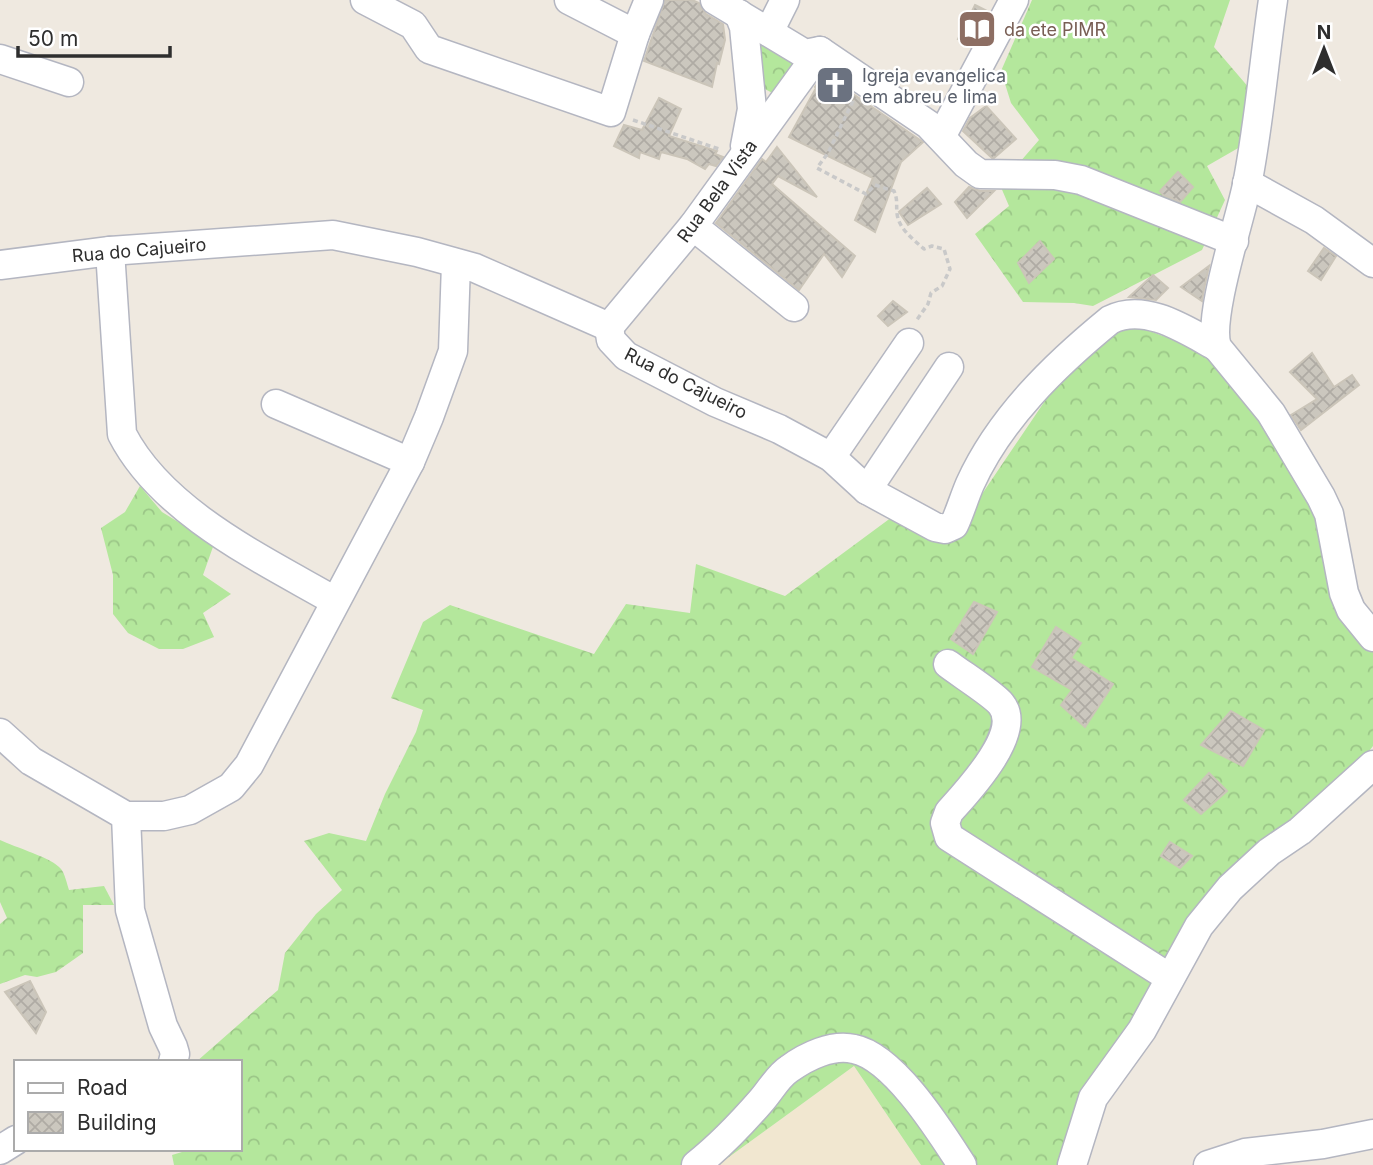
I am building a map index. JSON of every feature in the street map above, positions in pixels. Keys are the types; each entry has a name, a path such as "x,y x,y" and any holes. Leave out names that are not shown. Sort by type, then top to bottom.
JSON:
{"street":[{"path":"365,0 413,25 429,49 611,112 635,34 649,0"},
{"path":"569,0 635,34"},
{"path":"769,32 785,0"},
{"path":"935,131 1014,0"},
{"path":"1273,0 1247,183 1222,286 1214,338 1217,347 1271,413 1321,497 1329,513 1343,593 1351,610 1373,637"},
{"path":"727,7 805,54 820,51 935,131 966,164 980,174 1055,175 1081,180 1234,241"},
{"path":"727,7 746,46 752,109 733,155"},
{"name":"Rua Bela Vista","path":"609,327 693,226 733,155 820,51"},
{"path":"0,59 69,82"},
{"path":"1247,183 1314,220 1373,263"},
{"path":"693,226 794,307"},
{"name":"Rua do Cajueiro","path":"0,265 110,251 333,235 417,252 475,268 609,327 611,340 626,356 715,402 779,429 831,457 867,490 934,527 945,529 954,525 970,484 1001,431 1061,360 1110,320 1119,315 1138,314 1155,318 1177,325 1217,347"},
{"path":"110,251 122,434 132,455 180,504 242,547 335,601"},
{"path":"0,733 31,761 126,816 164,816 190,810 231,788 249,765 410,462 453,351 456,264"},
{"path":"831,457 909,343"},
{"path":"867,490 949,368"},
{"path":"276,404 410,462"},
{"path":"948,664 1002,705 1007,725 1002,743 949,812 945,823 949,836 1170,978"},
{"path":"1072,1165 1093,1098 1142,1030 1199,926 1230,888 1269,852 1300,831 1373,765"},
{"path":"126,816 130,910 163,1026 175,1054 174,1060"},
{"path":"696,1165 724,1140 787,1069 824,1050 853,1048 876,1057 907,1088 961,1165"},
{"path":"1208,1165 1245,1153 1323,1144 1373,1134"}],"path":[{"path":"865,81 828,153 817,168 866,194 876,185 894,191 898,200 897,215 907,234 924,249 932,246 944,249 950,269 942,286 930,293 929,304 914,323 909,343"},
{"path":"611,112 733,155"}],"shaded area":[{"path":"854,1066 921,1165 718,1165"}],"green space":[{"path":"1032,0 1230,0 1214,47 1250,89 1240,147 1207,166 1225,200 1202,250 1093,306 1023,302 975,234 1009,206 1000,185 1039,140 1011,103 1001,71"},
{"path":"757,34 807,62 778,96 763,88"},
{"path":"1128,323 1209,353 1255,413 1316,516 1373,648 1373,746 1359,764 1225,881 1099,1086 1073,1165 921,1165 854,1066 718,1165 174,1165 172,1155 185,1151 242,1151 242,1060 198,1060 278,990 285,953 316,914 342,890 304,841 329,833 366,841 385,794 416,732 423,710 391,698 423,622 450,605 594,654 626,604 690,613 696,564 785,596 892,517 961,533 982,494 1053,389"},
{"path":"140,486 162,512 214,544 203,575 231,594 203,613 214,637 183,649 159,649 128,633 113,614 113,575 101,528 125,512"},
{"path":"0,840 57,865 64,874 69,890 104,886 114,905 83,905 83,953 56,972 37,977 25,975 0,984 0,924 7,918 0,902"}],"building":[{"path":"665,0 692,0 699,3 706,14 723,24 725,40 712,87 644,61"},
{"path":"975,5 989,12 971,45 958,39"},
{"path":"824,74 923,142 901,162 875,232 855,220 873,178 789,137"},
{"path":"659,98 681,109 669,136 717,151 715,154 723,157 716,166 709,164 705,169 687,159 661,152 659,159 640,152 639,158 614,146 624,125 642,130"},
{"path":"986,106 1016,139 994,158 963,131 970,118"},
{"path":"777,147 817,197 778,176 772,184 855,256 842,277 824,254 799,290 716,223 762,159 766,162"},
{"path":"1178,172 1193,187 1180,202 1160,191"},
{"path":"969,187 980,191 994,191 967,218 955,202"},
{"path":"927,188 941,204 908,225 899,212"},
{"path":"1040,241 1054,259 1029,283 1018,263"},
{"path":"1324,248 1336,256 1321,280 1308,271"},
{"path":"1209,266 1204,289 1202,301 1181,287"},
{"path":"1153,275 1168,288 1156,300 1129,297"},
{"path":"893,301 907,312 888,326 878,316"},
{"path":"1312,353 1334,387 1352,375 1359,385 1301,430 1291,415 1317,399 1290,372"},
{"path":"974,602 997,612 973,654 951,639"},
{"path":"1056,627 1081,643 1071,658 1113,684 1085,727 1061,705 1072,690 1032,667"},
{"path":"1231,711 1264,730 1243,766 1201,745"},
{"path":"1209,773 1227,791 1201,814 1184,800"},
{"path":"1170,842 1192,856 1180,868 1161,856"},
{"path":"30,981 46,1012 36,1033 5,992"}],"place":[{"name":"da ete PIMR","path":"977,29"},
{"name":"Igreja evangelica em abreu e lima","path":"835,85"}]}
